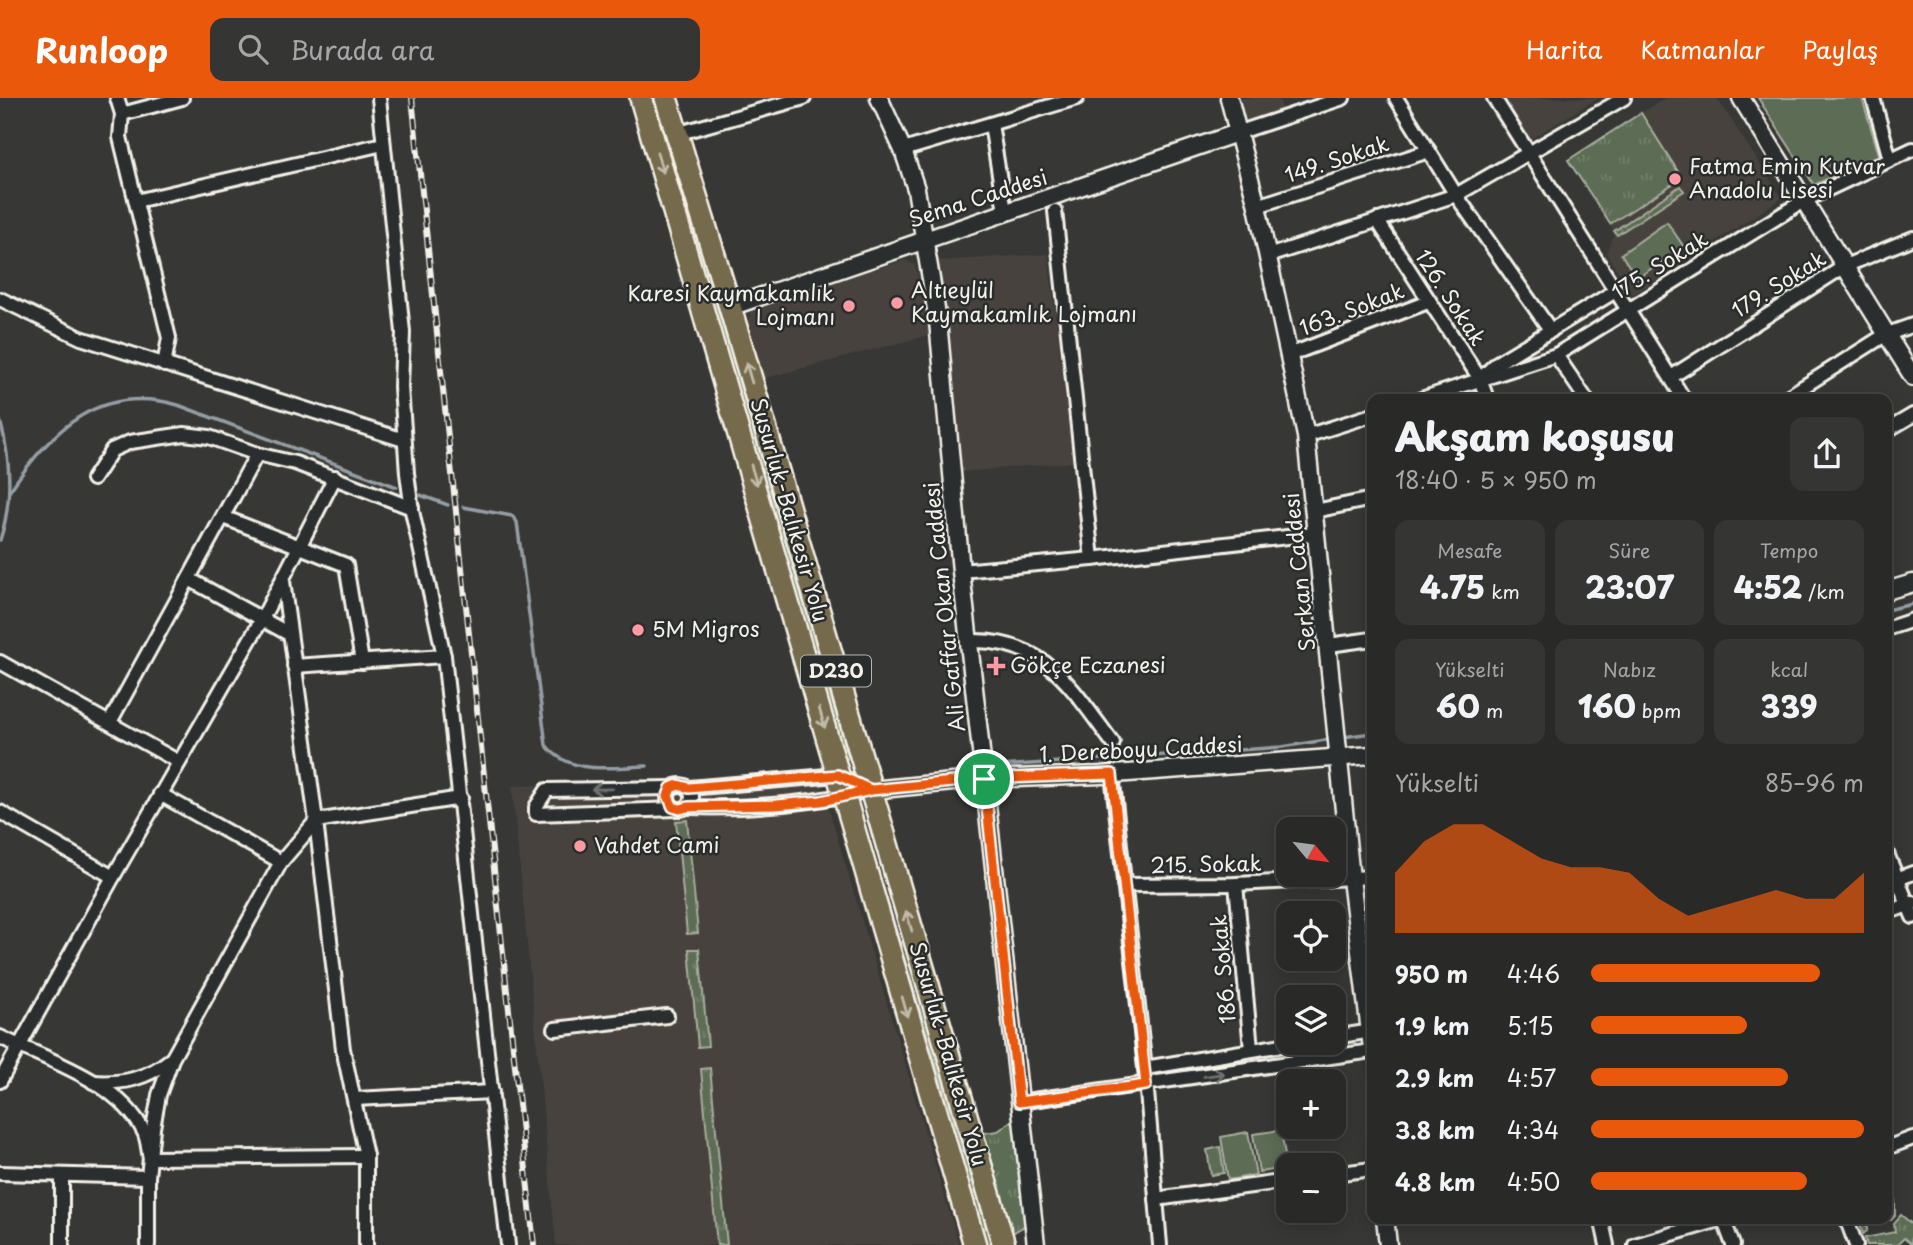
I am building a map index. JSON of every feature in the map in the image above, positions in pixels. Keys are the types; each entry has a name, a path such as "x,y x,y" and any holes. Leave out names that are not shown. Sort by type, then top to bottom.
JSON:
{"highway":[{"name":"Susurluk-Balıkesir Yolu","path":"640,98 758,490 975,1245"},
{"name":"Susurluk-Balıkesir Yolu","path":"666,98 730,306 1004,1245"}],"main road":[{"name":"Ali Gaffar Okan Caddesi","path":"879,98 903,150 916,189 943,356 961,571 1036,1245"},
{"name":"Serkan Caddesi","path":"1229,98 1240,132 1306,436 1351,879 1367,984"},
{"path":"1741,98 1913,377"},
{"name":"Sema Caddesi","path":"730,306 1240,132"},
{"path":"1892,589 1913,583"},
{"name":"1. Dereboyu Caddesi","path":"871,790 984,779 1112,774 1339,760 1367,756"},
{"path":"1386,1224 1388,1245"}],"street":[{"path":"117,98 122,114 120,137 169,338 169,354 164,365"},
{"path":"122,114 182,98"},
{"path":"379,98 403,332 404,440 412,508 444,656 508,1245"},
{"path":"676,134 804,98"},
{"path":"903,150 1077,98"},
{"path":"1240,132 1343,98"},
{"path":"1396,98 1456,195 1551,331"},
{"path":"1494,98 1681,394"},
{"path":"1268,256 1456,195 1531,155 1624,98"},
{"path":"1872,98 1890,159"},
{"path":"990,124 1005,212"},
{"path":"136,201 383,144"},
{"name":"175. Sokak","path":"1457,394 1480,379 1556,355 1805,200 1913,149"},
{"name":"149. Sokak","path":"1256,206 1430,152"},
{"path":"1055,211 1091,559"},
{"name":"126. Sokak","path":"1377,220 1427,302 1480,379 1485,394"},
{"name":"179. Sokak","path":"1671,377 1845,266 1913,238"},
{"path":"1480,379 1497,363 1617,290"},
{"path":"0,299 81,338 404,440"},
{"name":"163. Sokak","path":"1289,355 1427,302"},
{"path":"1792,394 1885,335 1913,325"},
{"path":"1556,355 1583,394"},
{"path":"1892,427 1913,415"},
{"path":"1306,436 1367,417"},
{"path":"93,480 112,450 130,442 184,434 209,437 335,477 412,508"},
{"path":"110,722 257,454"},
{"path":"0,1081 160,794 262,619 335,477"},
{"path":"1315,511 1367,500"},
{"path":"223,517 346,565 362,662"},
{"path":"961,571 1314,534"},
{"path":"189,579 289,634"},
{"path":"283,580 316,821 343,1049 366,1156 366,1245"},
{"path":"1892,627 1913,621"},
{"path":"1329,645 1367,640"},
{"path":"969,641 985,641 1010,647 1047,662 1112,743"},
{"path":"294,666 444,656"},
{"path":"0,663 179,762"},
{"path":"1112,774 1145,1068 1160,1245"},
{"path":"838,775 871,790 777,805 536,814 536,807 547,790 671,788 682,784 689,788 838,775"},
{"path":"671,788 668,800 682,808"},
{"path":"682,808 692,796 689,788"},
{"path":"160,794 281,862"},
{"path":"148,1245 148,1177 159,1095 172,1059 281,862 316,821 461,798"},
{"path":"0,812 113,877"},
{"path":"1892,912 1911,908 1892,881 1913,873"},
{"name":"215. Sokak","path":"1124,885 1236,884 1367,877"},
{"name":"186. Sokak","path":"1236,884 1251,1049"},
{"path":"555,1029 667,1016"},
{"path":"0,1037 92,1082 135,1116 145,1134 150,1158"},
{"path":"1346,1038 1367,1040"},
{"path":"1019,1102 1146,1085 1367,1042"},
{"path":"1145,1068 1276,1046"},
{"path":"92,1082 134,1080 153,1073 172,1059"},
{"path":"355,1099 492,1092"},
{"path":"1892,1146 1913,1138"},
{"path":"150,1158 366,1156"},
{"path":"1346,1172 1367,1170"},
{"path":"0,1173 148,1177"},
{"path":"62,1175 62,1245"},
{"path":"1156,1199 1276,1183"},
{"path":"1602,1224 1607,1245"},
{"path":"1635,1245 1704,1224"},
{"path":"1726,1224 1733,1245"},
{"path":"1848,1224 1856,1245"}],"shaded area":[{"path":"1236,98 1279,98 1283,113 1244,125"},
{"path":"1502,98 1598,98 1529,140"},
{"name":"Fatma Emin Kutvar Anadolu Lisesi","path":"1665,98 1717,98 1782,198 1633,295 1606,253 1615,232 1568,160"},
{"path":"1048,254 1073,462 962,472 938,261"},
{"path":"905,260 915,265 933,334 762,379 748,326 750,312 755,306"},
{"path":"819,776 959,1245 556,1245 512,786"}],"green space":[{"path":"651,98 656,98 848,757 845,763"},
{"path":"1758,98 1862,98 1879,155 1814,185"},
{"path":"1641,113 1682,178 1610,224 1568,160"},
{"path":"1680,186 1684,191 1617,235 1614,231"},
{"path":"1667,222 1684,247 1637,278 1621,254"},
{"path":"860,810 991,1245 986,1245"},
{"path":"687,820 698,933 687,934 676,821"},
{"path":"689,949 699,949 708,1046 698,1047"},
{"path":"1353,1042 1356,1045 1346,1048 1346,1043"},
{"path":"1276,1054 1300,1055 1158,1076 1154,1073"},
{"path":"710,1068 727,1245 717,1245 701,1069"},
{"path":"1013,1120 1026,1225 1014,1232 1010,1230 984,1133 998,1131"},
{"path":"1276,1131 1276,1139 1282,1139 1285,1153 1276,1153 1276,1170 1259,1172 1253,1134"},
{"path":"1248,1132 1256,1175 1228,1180 1221,1137"},
{"path":"1220,1147 1224,1173 1211,1175 1207,1150"},
{"path":"1892,1198 1895,1198 1895,1215 1892,1218"},
{"path":"1901,1215 1913,1225 1911,1244 1904,1238 1897,1245 1867,1245 1865,1238 1895,1232 1894,1223"},
{"path":"1860,1224 1867,1224 1867,1231 1863,1234"}],"waterway":[{"path":"9,492 42,449 79,417 100,407 124,401 149,400 178,405 397,487"},
{"path":"0,420 9,480 7,510 0,540"},
{"path":"420,495 448,505"},
{"path":"463,507 512,516 517,522 546,745 556,755 579,766 647,766"},
{"path":"1892,609 1913,604"},
{"path":"1343,737 1367,734"},
{"path":"999,766 1282,747 1332,739"}],"railway":[{"path":"412,98 534,1245"}],"place":[{"name":"Fatma Emin Kutvar Anadolu Lisesi","path":"1675,179"},
{"name":"Altıeylül Kaymakamlık Lojmanı","path":"897,303"},
{"name":"Karesi Kaymakamlık Lojmanı","path":"849,306"},
{"name":"5M Migros","path":"638,630"},
{"name":"Gökçe Eczanesi","path":"996,666"},
{"name":"Vahdet Cami","path":"580,846"}],"route":[{"path":"984,779 871,790 821,801 777,805 676,809 668,800 671,788 682,784 689,788 838,775 871,790 927,785 984,779 1112,774 1146,1085 1019,1102 984,779"}]}
